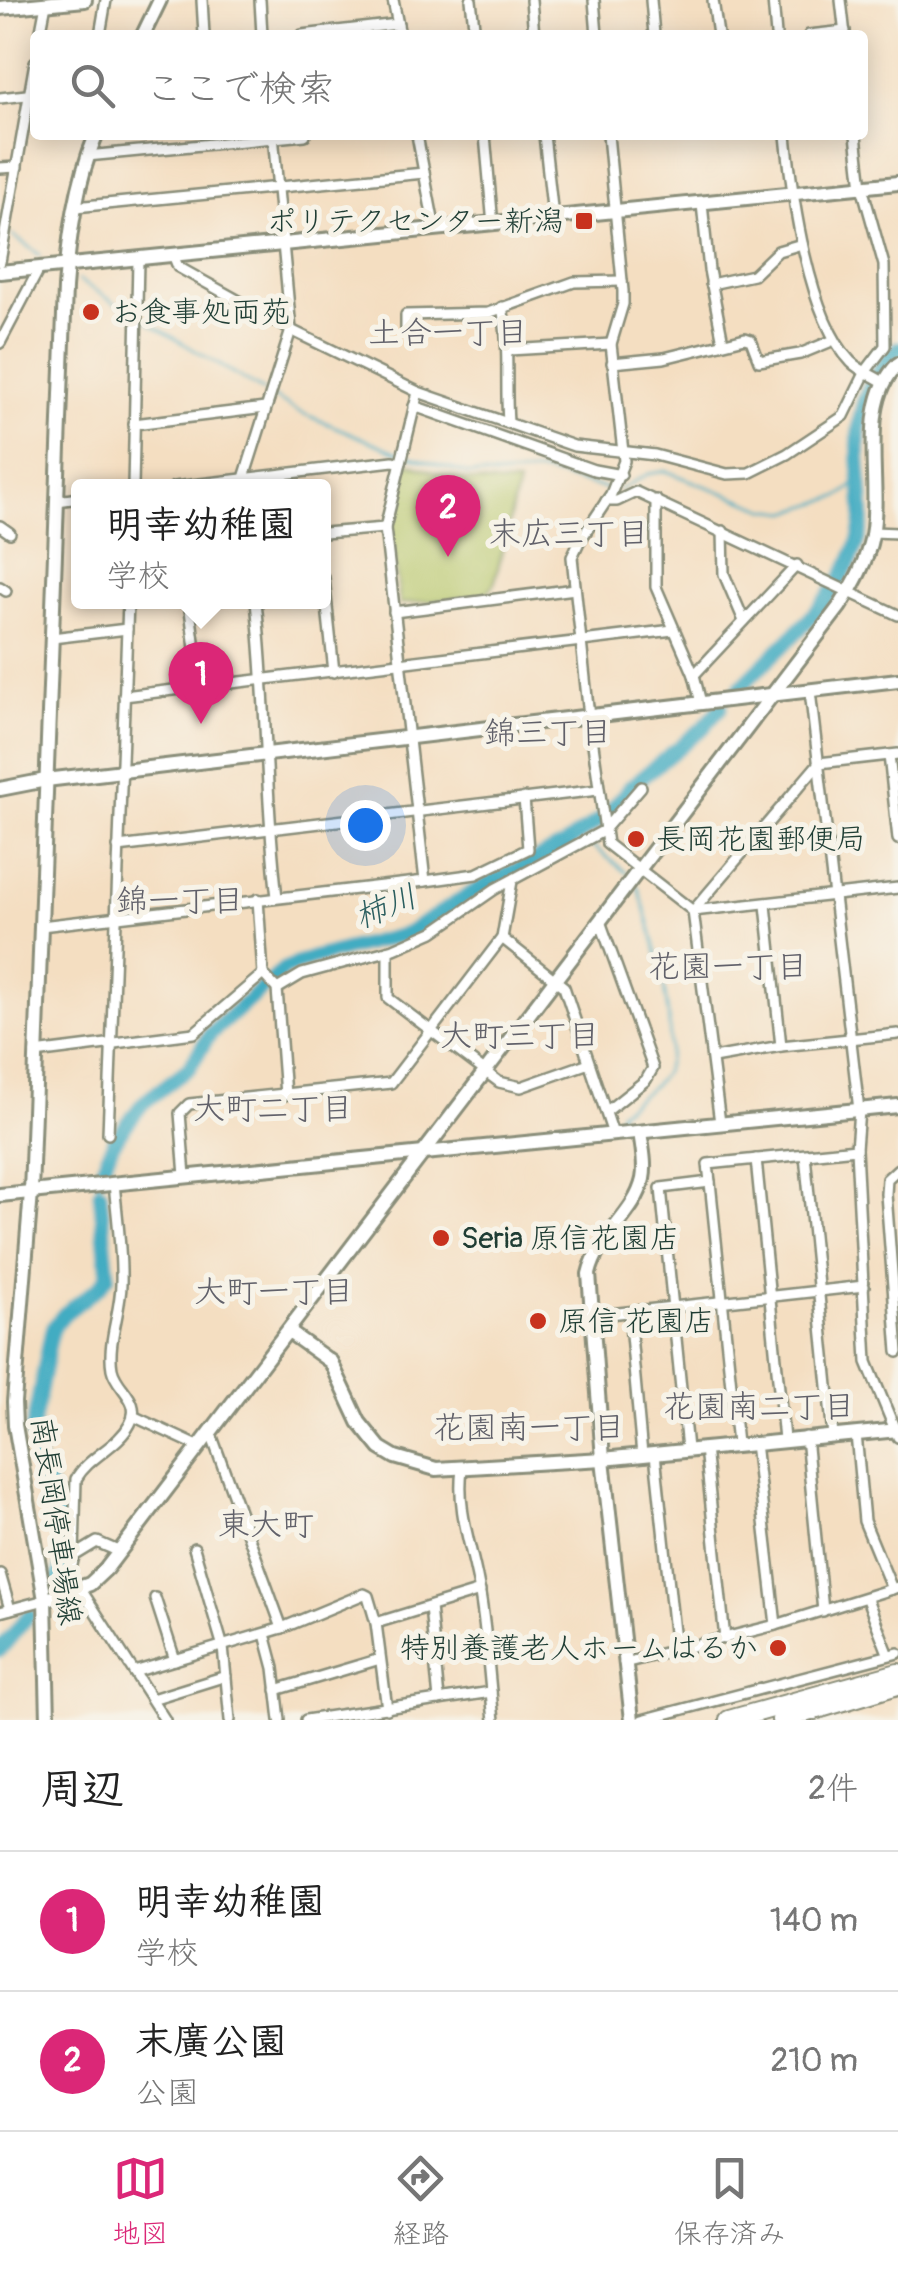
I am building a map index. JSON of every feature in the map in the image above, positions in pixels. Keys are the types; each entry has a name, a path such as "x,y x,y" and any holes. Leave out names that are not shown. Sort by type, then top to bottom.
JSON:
{"highway":[{"path":"729,1720 898,1673"},
{"path":"790,1718 898,1689"}],"street":[{"path":"0,8 85,0"},
{"path":"101,30 106,0"},
{"path":"145,30 160,0"},
{"path":"202,0 204,30"},
{"path":"260,0 262,30"},
{"path":"393,0 399,30"},
{"path":"472,0 475,30"},
{"path":"531,0 534,30"},
{"path":"594,0 597,30"},
{"path":"652,0 654,30"},
{"path":"714,0 717,30"},
{"path":"773,0 776,30"},
{"path":"842,0 845,30"},
{"path":"41,30 46,4"},
{"path":"0,98 30,95"},
{"path":"0,262 30,105"},
{"name":"南長岡停車場線","path":"48,1720 45,1600 14,1402 31,1192 67,266 76,206 94,140"},
{"path":"87,156 244,140"},
{"path":"245,479 292,330 273,140"},
{"path":"418,140 435,230"},
{"path":"485,140 493,225"},
{"path":"545,140 553,217"},
{"path":"609,140 622,282 622,304 610,344 626,452 619,478 572,557 607,844 693,912 898,888"},
{"path":"786,140 802,244 834,340 854,365 881,380"},
{"path":"857,140 862,187 884,265 885,346"},
{"path":"0,168 17,167"},
{"path":"76,206 424,173"},
{"path":"0,272 898,184"},
{"path":"702,204 711,284 723,342"},
{"path":"711,284 753,274 778,251 802,244"},
{"path":"174,257 178,267 292,330 418,392 574,446 668,458 727,474 749,473 787,454 844,416 867,372 885,346 897,338"},
{"path":"133,479 140,310 138,260"},
{"path":"0,343 39,268"},
{"path":"406,332 406,316 488,313 574,282 622,282"},
{"path":"502,307 509,350 505,392 508,422"},
{"path":"612,363 677,356 723,342 751,340 759,361 800,354 834,340"},
{"path":"509,350 610,344"},
{"path":"0,1574 5,1610 73,1590 100,1576 774,694 867,554 872,532 874,414 881,380 898,364"},
{"path":"418,392 385,528 426,880"},
{"path":"134,424 266,404"},
{"path":"414,406 619,478"},
{"path":"265,479 401,462"},
{"path":"608,498 626,498 636,492 656,500 898,615"},
{"path":"57,501 71,499"},
{"path":"656,500 656,587 702,703"},
{"path":"0,526 10,533"},
{"path":"331,532 385,528"},
{"path":"723,531 724,574 744,621"},
{"path":"872,532 898,532"},
{"path":"694,676 798,566"},
{"path":"394,612 575,590"},
{"path":"108,1134 128,609"},
{"path":"190,609 200,687"},
{"path":"257,609 265,680 269,829 277,896"},
{"path":"327,609 334,672"},
{"path":"52,638 127,629"},
{"path":"124,696 673,630"},
{"path":"0,789 46,780 898,680"},
{"path":"289,1332 331,1362 359,1422 380,1448 426,1468 462,1470 897,1432 867,1362 856,1148 860,1110 810,691"},
{"path":"720,1124 693,912 819,763 894,754 898,839"},
{"path":"276,988 302,974 388,951 433,932 496,889 603,829 641,787"},
{"path":"118,847 598,790"},
{"path":"41,926 476,874 528,850 524,798"},
{"path":"185,1176 180,1113 188,1104 386,1085 432,1032 502,938 512,882"},
{"path":"258,899 265,975 276,988 285,1095"},
{"path":"766,904 781,1046"},
{"path":"600,922 652,1068 646,1080 608,1111"},
{"path":"502,938 564,987 613,1134"},
{"path":"388,951 388,998 498,1082 521,1086 589,1062"},
{"path":"35,1053 199,1032 265,975"},
{"path":"712,1058 781,1046 898,1034"},
{"path":"0,1195 898,1106"},
{"path":"632,1720 588,1293 592,1262 605,1236 636,1197 642,1181 640,1132"},
{"path":"737,1444 708,1164 856,1148"},
{"path":"805,1155 833,1436"},
{"path":"756,1159 784,1439"},
{"path":"898,1169 886,1179 894,1231 898,1352"},
{"path":"114,1182 122,1287 112,1368 129,1394 134,1416 118,1439 83,1468 76,1479 73,1590 166,1720"},
{"path":"687,1449 660,1188 710,1182"},
{"path":"592,1316 864,1286"},
{"path":"629,1312 676,1651"},
{"path":"134,1416 200,1447"},
{"path":"210,1434 282,1628"},
{"path":"624,1664 776,1625 895,1588 864,1520 856,1434"},
{"path":"806,1437 823,1610"},
{"path":"755,1442 776,1625"},
{"path":"705,1448 725,1639"},
{"path":"462,1470 460,1488 480,1592 494,1720"},
{"path":"74,1556 98,1542 120,1552"},
{"path":"194,1548 223,1647 230,1720"},
{"path":"376,1623 480,1592"},
{"path":"134,1672 266,1634 364,1594 376,1623 386,1709"},
{"path":"155,1598 175,1660"},
{"path":"642,1720 893,1653 867,1599"},
{"path":"430,1608 439,1700"},
{"path":"266,1634 280,1720"},
{"path":"276,1690 380,1658"},
{"path":"152,1699 226,1676"},
{"path":"306,1720 491,1692"}],"green space":[{"path":"407,462 461,479 518,484 494,585 483,596 400,604 391,529"}],"waterway":[{"path":"12,235 40,255"},
{"path":"78,280 132,313"},
{"path":"139,317 297,411 396,452 468,474 541,472 611,490"},
{"name":"柿川","path":"740,688 822,605 848,566 862,519 858,440 862,406 875,376 898,348"},
{"path":"619,490 648,474 666,471 766,509 788,512 840,496 860,474"},
{"name":"柿川","path":"99,1176 114,1141 143,1103 189,1068 210,1034 284,969 406,934 483,886 563,846 608,814 631,786 703,728 721,707"},
{"path":"590,844 627,873"},
{"path":"620,1123 619,1112 656,1083 669,1054 662,978 637,885"},
{"name":"柿川","path":"57,1579 64,1516 40,1471 32,1431 52,1329 108,1276 100,1192"},
{"name":"柿川","path":"0,1650 29,1615"}],"place":[{"name":"ポリテクセンター新潟","path":"584,221"},
{"name":"お食事処両苑","path":"91,312"},
{"name":"末廣公園","path":"448,557"},
{"name":"明幸幼稚園","path":"201,724"},
{"name":"長岡花園郵便局","path":"636,839"},
{"name":"Seria 原信花園店","path":"441,1238"},
{"name":"原信 花園店","path":"538,1321"},
{"name":"特別養護老人ホームはるか","path":"778,1648"}],"district":[{"name":"土合一丁目","path":"448,333"},
{"name":"末広三丁目","path":"569,534"},
{"name":"錦三丁目","path":"548,733"},
{"name":"錦一丁目","path":"180,901"},
{"name":"花園一丁目","path":"728,967"},
{"name":"大町三丁目","path":"520,1036"},
{"name":"大町二丁目","path":"273,1109"},
{"name":"大町一丁目","path":"274,1292"},
{"name":"花園南二丁目","path":"759,1407"},
{"name":"花園南一丁目","path":"529,1428"},
{"name":"東大町","path":"266,1525"}]}
